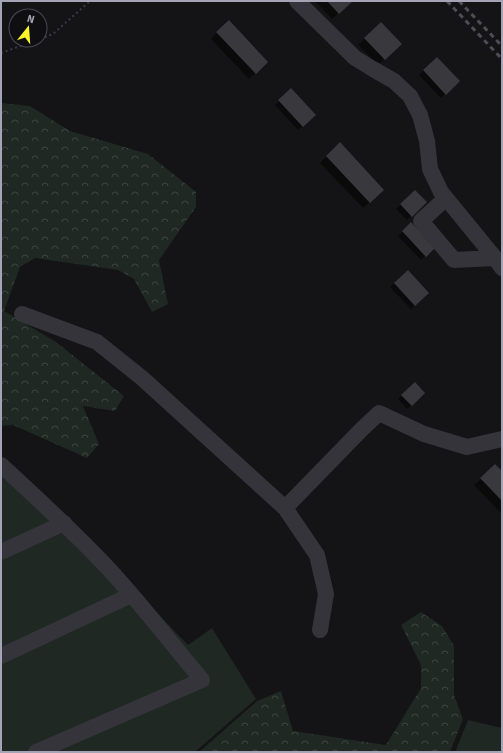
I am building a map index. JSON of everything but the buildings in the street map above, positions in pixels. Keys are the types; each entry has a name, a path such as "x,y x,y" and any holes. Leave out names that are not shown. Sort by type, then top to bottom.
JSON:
{"street":[{"path":"297,1 355,58 394,81 410,96 420,114 427,141 430,168 441,192 499,263"},
{"path":"446,198 421,221 454,260 499,263"},
{"path":"22,314 98,342 142,378 285,508 317,555 326,594 320,630"},
{"path":"285,508 379,413 424,434 467,447 502,439"},
{"path":"1,465 64,523 106,567 202,680 36,752"},
{"path":"1,552 64,523"},
{"path":"1,656 131,595"}],"path":[{"path":"48,36 53,34 90,1"},
{"path":"1,53 16,48"}],"green space":[{"path":"1,103 30,106 70,131 148,154 196,192 196,207 159,260 168,304 152,312 134,279 118,270 35,258 20,267 4,311 56,342 124,396 115,411 83,406 99,444 87,458 13,425 1,426"},
{"path":"1,459 116,570 188,645 212,628 256,699 195,752 1,752"},
{"path":"421,612 442,626 454,646 454,695 463,719 450,752 199,752 257,701 281,691 293,731 386,745 421,688 421,665 401,625"},
{"path":"468,720 502,728 502,752 455,752"}],"railway":[{"path":"447,1 502,59"},
{"path":"459,1 502,46"}]}
